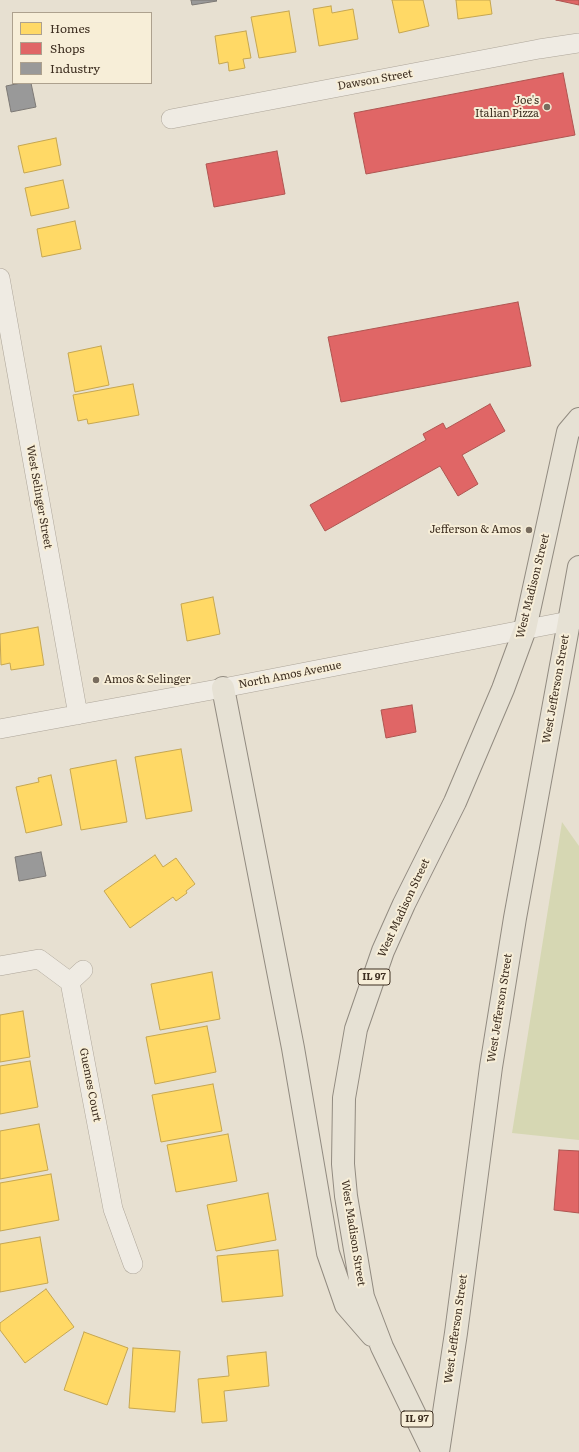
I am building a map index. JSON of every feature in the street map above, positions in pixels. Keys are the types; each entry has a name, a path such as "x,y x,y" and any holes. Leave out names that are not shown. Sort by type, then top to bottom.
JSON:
{"main road":[{"name":"West Madison Street","path":"433,1452 382,1347 363,1297 352,1239 346,1196 343,1164 344,1098 356,1029 383,951 404,904 458,795 503,689 525,629 568,432 579,419"},
{"name":"West Jefferson Street","path":"438,1452 456,1333 491,1067 514,918 574,620 579,568"},
{"path":"223,688 293,1048 328,1253 346,1305 382,1347"}],"street":[{"name":"Dawson Street","path":"171,119 539,49 579,43"},
{"name":"West Selinger Street","path":"0,278 78,716"},
{"name":"North Amos Avenue","path":"0,730 574,620"},
{"name":"Guemes Court","path":"0,966 39,959 77,976 113,1209 133,1264"}],"green space":[{"path":"562,822 579,846 579,1140 512,1133"}],"building: Homes":[{"path":"392,0 423,0 429,26 399,33"},
{"path":"456,0 490,0 492,14 458,19"},
{"path":"331,6 332,13 353,9 358,39 319,46 313,9"},
{"path":"289,11 296,52 259,58 251,17"},
{"path":"246,31 251,58 243,59 245,68 229,71 228,62 219,64 215,36"},
{"path":"56,138 61,165 24,173 18,146"},
{"path":"63,180 69,208 31,216 25,188"},
{"path":"75,221 81,249 42,257 37,229"},
{"path":"101,346 109,385 75,392 68,353"},
{"path":"133,384 139,415 88,424 87,419 78,421 73,395"},
{"path":"213,597 220,634 187,641 181,604"},
{"path":"38,627 44,665 11,670 10,663 1,665 0,634"},
{"path":"181,749 192,811 146,819 135,757"},
{"path":"116,760 127,822 81,830 70,769"},
{"path":"51,775 62,825 26,833 16,787 39,782 38,778"},
{"path":"155,855 163,867 176,858 195,884 186,891 187,893 176,901 173,897 130,928 104,891"},
{"path":"212,972 220,1019 160,1030 151,984"},
{"path":"23,1011 30,1057 0,1062 0,1015"},
{"path":"207,1026 216,1072 155,1084 146,1037"},
{"path":"30,1061 38,1107 0,1114 0,1066"},
{"path":"213,1084 222,1131 161,1142 152,1095"},
{"path":"39,1124 48,1170 0,1179 0,1131"},
{"path":"228,1134 237,1181 176,1192 167,1145"},
{"path":"51,1174 59,1220 0,1231 0,1183"},
{"path":"268,1193 276,1240 216,1251 207,1205"},
{"path":"40,1237 48,1283 0,1292 0,1244"},
{"path":"278,1250 283,1296 222,1302 217,1256"},
{"path":"46,1289 74,1327 25,1363 0,1330 0,1323"},
{"path":"84,1332 128,1348 107,1405 64,1390"},
{"path":"133,1348 180,1351 175,1412 129,1408"},
{"path":"266,1352 269,1386 224,1391 227,1421 202,1423 198,1379 229,1376 227,1356"}],"building: Shops":[{"path":"556,0 579,0 579,5"},
{"path":"563,73 575,135 366,174 354,113"},
{"path":"277,151 285,194 214,207 206,164"},
{"path":"518,302 531,366 341,402 328,337"},
{"path":"490,404 505,431 462,455 478,484 458,496 440,466 325,531 310,505 426,440 423,434 443,423 446,429"},
{"path":"412,705 416,732 386,738 381,710"},
{"path":"559,1150 579,1151 579,1213 554,1210"}],"building: Industry":[{"path":"191,0 216,0 217,1 192,5"},
{"path":"16,84 31,84 36,107 11,112 6,86"},
{"path":"41,852 46,876 19,881 15,857"}],"place":[{"name":"Joe's Italian Pizza","path":"547,107"},
{"name":"Jefferson & Amos","path":"529,530"},
{"name":"Amos & Selinger","path":"96,680"}]}
